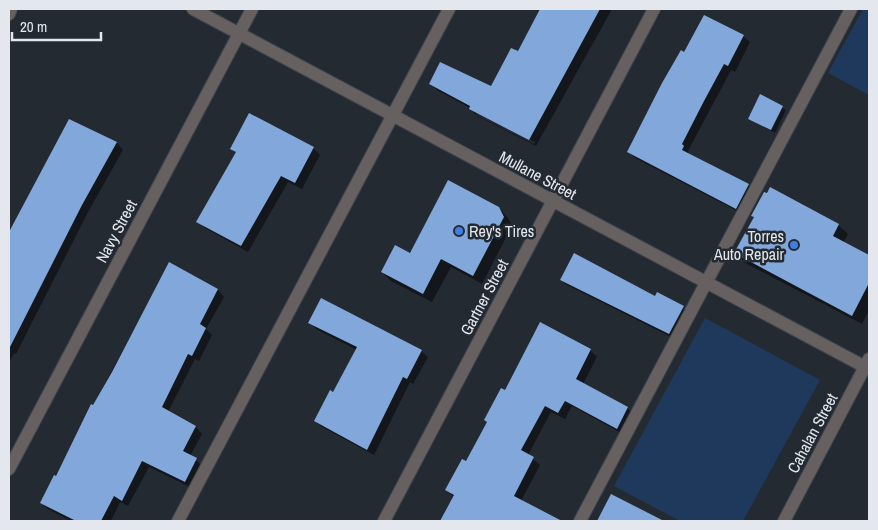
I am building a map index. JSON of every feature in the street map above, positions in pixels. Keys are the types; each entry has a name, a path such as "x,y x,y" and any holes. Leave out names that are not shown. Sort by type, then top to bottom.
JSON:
{"street":[{"path":"9,14 11,9"},
{"name":"Mullane Street","path":"193,9 706,282 868,365"},
{"name":"Navy Street","path":"9,469 252,9"},
{"path":"178,521 449,9"},
{"name":"Gartner Street","path":"384,521 654,9"},
{"path":"580,521 851,9"},
{"name":"Cahalan Street","path":"784,521 868,365"}],"shaded area":[{"path":"863,9 869,9 869,95 828,73"},
{"path":"705,318 820,380 743,521 680,521 614,486"}],"building":[{"path":"540,9 600,9 529,140 469,109 470,106 429,84 440,62 491,86 511,48 518,51"},
{"path":"704,15 744,35 728,66 724,64 704,101 682,144 684,146 682,150 749,184 736,209 627,152 662,83 681,50 684,52"},
{"path":"760,94 783,106 771,130 748,119"},
{"path":"249,113 314,147 295,183 281,176 241,246 196,222 236,152 230,149"},
{"path":"69,119 117,142 82,205 9,349 9,232"},
{"name":"Rey's Tires","path":"448,180 499,207 504,217 473,276 441,259 423,294 381,272 395,245 410,253"},
{"name":"Torres Auto Repair","path":"770,187 839,224 833,236 869,255 869,283 852,316 734,253 754,217 751,216 764,192 767,193"},
{"path":"574,253 655,296 657,292 684,306 669,334 560,280"},
{"path":"169,262 218,289 200,324 206,328 192,356 188,354 162,407 196,426 183,451 197,458 185,482 142,461 122,501 114,496 101,521 76,521 40,503 54,475 56,476 91,404 93,405 112,372"},
{"path":"321,298 422,350 407,379 403,377 367,450 314,421 330,390 333,392 357,347 308,323"},
{"path":"540,322 591,349 576,379 628,407 617,429 565,401 558,413 545,406 521,450 534,457 514,496 562,521 440,521 454,495 445,490 462,459 466,461 487,422 484,420 501,388 505,390"},
{"path":"611,494 664,521 597,521"}],"place":[{"name":"Rey's Tires","path":"459,231"},
{"name":"Torres Auto Repair","path":"794,245"}]}
